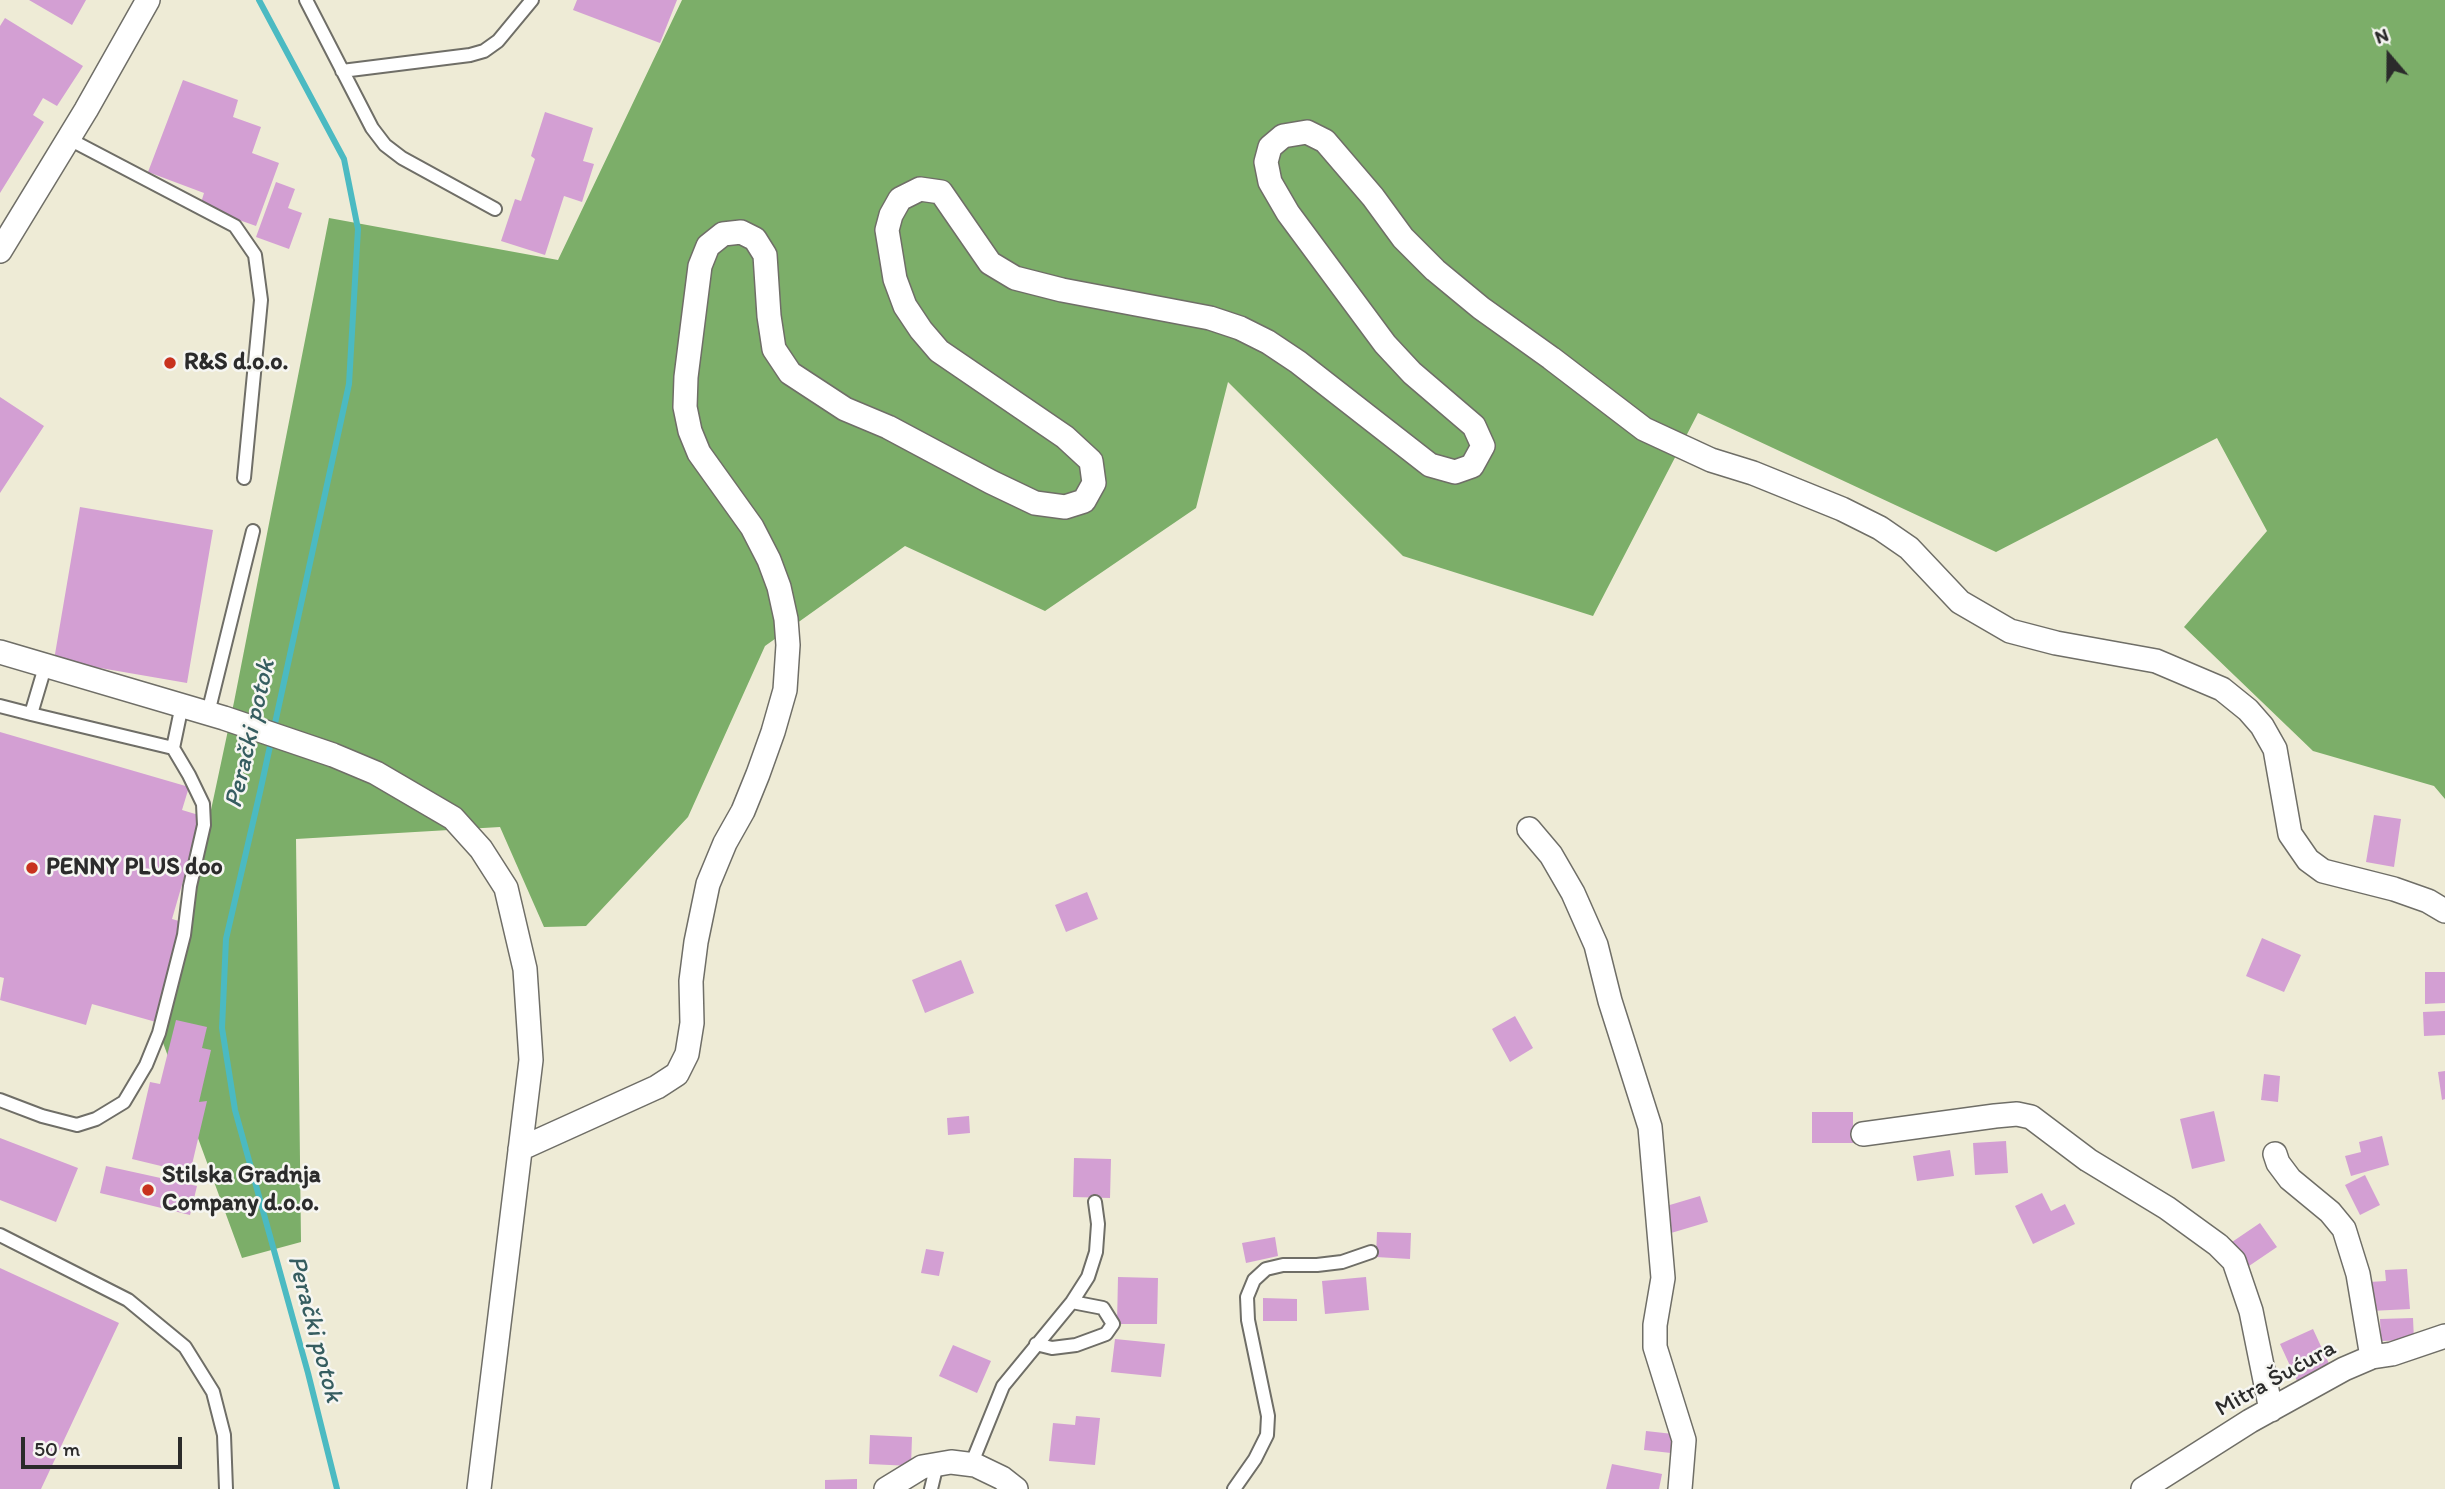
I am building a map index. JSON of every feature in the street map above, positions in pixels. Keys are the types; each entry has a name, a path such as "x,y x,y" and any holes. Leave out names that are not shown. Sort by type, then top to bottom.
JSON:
{"street":[{"path":"0,251 69,139 148,0"},
{"path":"520,1149 657,1087 677,1074 687,1054 692,1023 691,981 694,955 708,884 758,774 785,690 787,632 779,587 752,527 699,453 690,431 685,407 686,377 700,266 708,246 723,234 741,232 755,239 765,255 774,349 790,373 845,409 888,426 1035,503 1065,507 1084,501 1094,483 1091,461 1065,437 939,351 905,306 895,279 887,230 891,215 900,199 920,189 941,192 990,262 1015,278 1062,290 1198,316 1240,328 1298,362 1430,465 1455,472 1472,467 1483,446 1474,426 1412,373 1385,344 1288,213 1270,182 1266,162 1270,147 1283,136 1307,132 1325,141 1373,197 1403,238 1435,270 1481,308 1644,429 1710,460 1753,472 1799,490 1880,528 1909,548 1959,602 2010,631 2056,643 2157,661 2222,689 2248,710 2262,726 2274,749 2290,834 2308,860 2323,871 2394,889 2428,901 2445,911"},
{"path":"0,652 216,716 333,755 376,774 453,818 481,849 506,888 525,969 531,1060 479,1489"},
{"path":"1529,829 1552,855 1573,893 1596,945 1610,1001 1650,1127 1663,1278 1655,1325 1655,1347 1684,1440 1680,1489"},
{"path":"1863,1134 1995,1116 2017,1114 2031,1117 2088,1160 2167,1208 2218,1245 2234,1261 2250,1311 2271,1410"},
{"path":"2275,1154 2290,1179 2330,1212 2344,1229 2358,1274 2372,1357"},
{"name":"Mitra Šućura","path":"2143,1489 2170,1470 2344,1369 2372,1357 2392,1354 2445,1336"},
{"path":"886,1489 913,1472 951,1462 971,1465 1002,1478 1016,1489"}],"lane":[{"path":"306,0 372,128 385,145 402,158 495,209"},
{"path":"342,71 484,51 498,41 532,0"},
{"path":"69,139 235,226 255,255 261,300 244,478"},
{"path":"216,716 253,531"},
{"path":"31,714 45,667"},
{"path":"0,1100 42,1116 77,1125 96,1119 124,1102 146,1065 159,1033 184,935 190,887 204,825 203,804 173,748 182,705"},
{"path":"0,706 173,748"},
{"path":"971,1465 1003,1386 1072,1302 1088,1277 1096,1252 1098,1224 1095,1202"},
{"path":"0,1235 128,1300 186,1347 213,1392 224,1435 226,1489"},
{"path":"1234,1489 1255,1459 1266,1435 1268,1416 1248,1320 1247,1297 1254,1280 1266,1269 1283,1265 1342,1262 1371,1252"},
{"path":"1036,1344 1052,1348 1085,1342 1106,1334 1114,1324 1103,1308 1072,1302"},
{"path":"931,1489 937,1464"}],"green space":[{"path":"682,0 2445,0 2445,799 2434,786 2313,751 2184,627 2267,531 2217,438 1996,552 1698,413 1593,616 1403,556 1228,382 1196,508 1045,611 905,546 765,646 688,817 586,926 544,927 500,827 296,839 301,1242 242,1258 162,1040 234,702 329,218 558,260"}],"building":[{"path":"29,0 86,0 72,25"},
{"path":"577,0 677,0 660,43 573,10"},
{"path":"5,18 83,66 57,106 43,98 33,115 44,122 0,193 0,26"},
{"path":"183,80 238,100 233,117 261,127 252,153 279,163 256,226 200,206 204,193 148,172"},
{"path":"545,112 593,128 583,161 594,164 582,202 564,196 545,255 501,241 515,199 521,201 535,159 531,156"},
{"path":"276,182 295,189 288,208 302,213 289,249 256,237"},
{"path":"0,397 44,426 0,493"},
{"path":"80,507 213,530 187,683 54,660"},
{"path":"0,732 189,787 182,810 202,816 172,919 186,923 156,1022 92,1004 86,1025 0,1000 4,978 0,977"},
{"path":"2374,815 2401,819 2394,867 2366,862"},
{"path":"1087,892 1098,919 1066,932 1055,905"},
{"path":"2262,938 2301,955 2284,992 2246,976"},
{"path":"961,960 974,993 925,1013 912,980"},
{"path":"2425,972 2445,972 2445,1003 2425,1004"},
{"path":"2445,1011 2445,1035 2424,1036 2423,1012"},
{"path":"1515,1016 1533,1048 1510,1062 1492,1029"},
{"path":"176,1020 207,1027 202,1048 211,1050 199,1102 207,1101 190,1173 132,1159 150,1082 160,1084"},
{"path":"2445,1071 2445,1099 2442,1100 2438,1072"},
{"path":"2264,1074 2280,1076 2278,1102 2261,1100"},
{"path":"2214,1111 2225,1161 2192,1169 2180,1119"},
{"path":"1812,1112 1853,1112 1853,1143 1812,1143"},
{"path":"969,1116 970,1133 948,1135 947,1118"},
{"path":"2382,1136 2389,1165 2351,1176 2345,1156 2361,1152 2359,1142"},
{"path":"0,1138 78,1168 56,1222 0,1200"},
{"path":"2006,1141 2008,1173 1975,1175 1973,1143"},
{"path":"1950,1150 1954,1176 1917,1181 1913,1156"},
{"path":"1074,1158 1111,1159 1110,1198 1073,1197"},
{"name":"Stilska Gradnja Company d.o.o.","path":"106,1166 197,1186 190,1215 100,1193"},
{"path":"2365,1175 2380,1205 2360,1215 2345,1185"},
{"path":"2042,1193 2051,1211 2065,1204 2075,1224 2033,1244 2015,1206"},
{"path":"1700,1196 1708,1222 1671,1233 1663,1207"},
{"path":"2260,1223 2277,1247 2249,1266 2232,1242"},
{"path":"1377,1232 1411,1233 1410,1259 1376,1257"},
{"path":"1275,1237 1278,1256 1246,1263 1242,1243"},
{"path":"926,1249 944,1252 939,1276 921,1273"},
{"path":"0,1268 119,1323 41,1489 0,1489"},
{"path":"2407,1269 2410,1309 2371,1311 2369,1282 2386,1281 2385,1270"},
{"path":"1118,1277 1158,1278 1157,1324 1117,1324"},
{"path":"1366,1277 1369,1310 1325,1314 1322,1281"},
{"path":"1263,1298 1297,1299 1297,1321 1263,1321"},
{"path":"2413,1318 2414,1340 2381,1341 2380,1319"},
{"path":"2313,1329 2331,1368 2298,1383 2280,1344"},
{"path":"1115,1339 1165,1344 1161,1377 1111,1372"},
{"path":"953,1345 991,1361 977,1393 939,1376"},
{"path":"1076,1416 1100,1418 1095,1465 1049,1461 1053,1423 1075,1425"},
{"path":"1646,1431 1673,1434 1671,1453 1644,1450"},
{"path":"870,1435 912,1437 911,1466 869,1464"},
{"path":"1612,1464 1662,1474 1659,1489 1606,1489"},
{"path":"857,1479 857,1489 825,1489 825,1480"}],"waterway":[{"name":"Perački potok","path":"259,0 344,159 358,229 349,384 226,939 222,1028 235,1110 308,1373 337,1489"}],"place":[{"name":"R&S d.o.o.","path":"170,363"},
{"name":"PENNY PLUS doo","path":"32,868"},
{"name":"Stilska Gradnja Company d.o.o.","path":"148,1190"}]}
